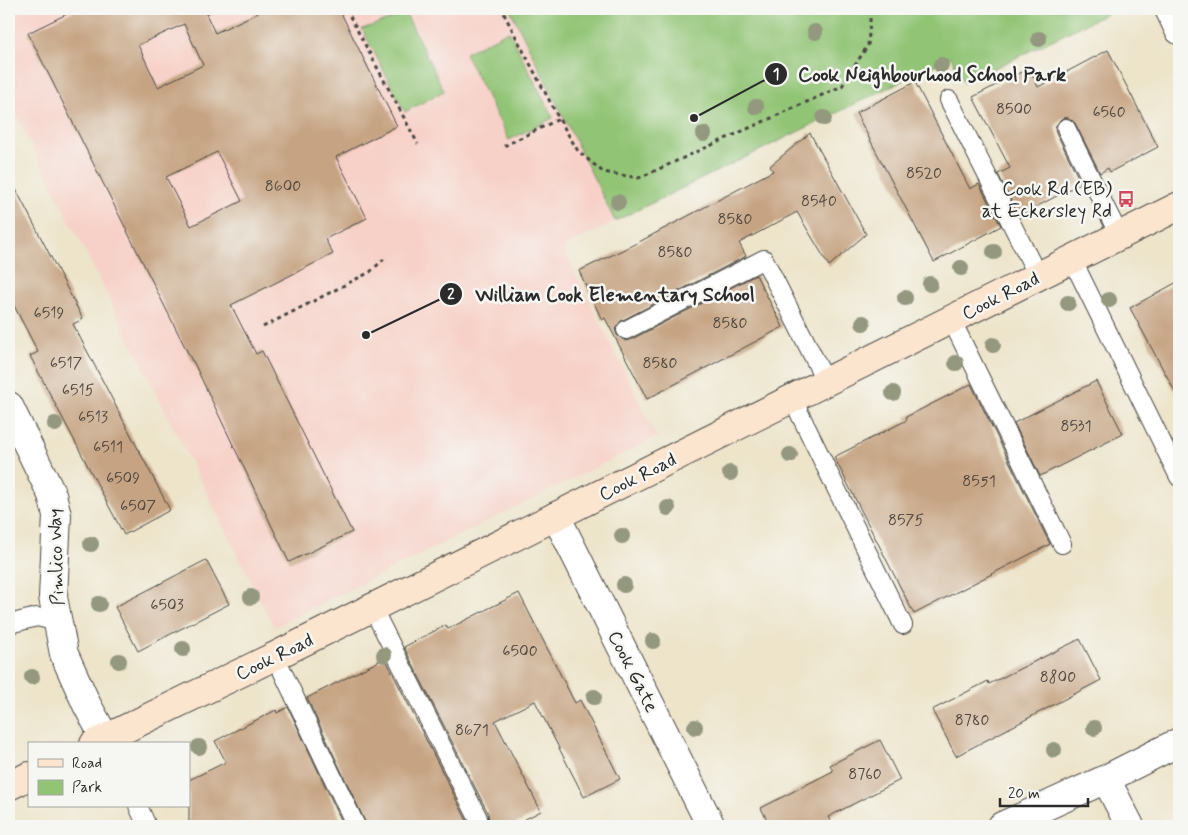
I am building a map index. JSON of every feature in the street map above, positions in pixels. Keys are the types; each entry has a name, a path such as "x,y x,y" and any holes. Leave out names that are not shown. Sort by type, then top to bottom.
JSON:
{"street":[{"path":"1169,9 1179,30"},
{"name":"Cook Road","path":"102,742 1179,206"},
{"name":"Pimlico Way","path":"9,406 52,495 57,515 53,597 64,654 102,742"},
{"name":"Cook Gate","path":"556,516 711,826"},
{"path":"1002,826 1179,742"},
{"path":"9,786 28,776"},
{"path":"1106,778 1130,826"}],"lane":[{"path":"949,100 1038,276"},
{"path":"1066,128 1119,236"},
{"path":"626,330 764,259 826,382"},
{"path":"1072,259 1179,477"},
{"path":"951,320 1062,544"},
{"path":"792,398 903,625"},
{"path":"372,607 478,818"},
{"path":"9,624 37,617 58,622"},
{"path":"274,656 356,826"},
{"path":"139,808 147,826"}],"path":[{"path":"346,9 418,144"},
{"path":"497,9 504,14 559,119 578,151 603,172 639,178 842,86 868,45 871,9"},
{"path":"504,146 559,119"},
{"path":"263,327 370,272 384,259"}],"shaded area":[{"path":"9,9 510,9 615,221 563,248 657,437 274,627 9,100"}],"green space":[{"path":"510,9 1116,9 964,83 951,57 615,221"},
{"path":"406,14 444,91 405,112 362,29"},
{"path":"509,31 553,118 509,140 465,53"}],"building":[{"path":"77,9 217,9 206,14 215,33 266,9 339,9 397,126 336,157 367,218 325,239 333,254 231,305 256,354 262,351 352,532 289,562 193,361 28,33","holes":["184,24 203,65 158,87 138,45","217,152 242,201 191,226 166,177"]},
{"path":"1108,50 1158,147 1110,172 1108,168 1100,173 1075,123 1067,117 1061,119 1055,127 1056,132 1081,183 1019,216 998,174 1010,168 973,97 1029,68 1038,87"},
{"path":"915,82 970,189 979,184 1001,226 934,262 856,113"},
{"path":"810,133 866,234 829,266 797,212 739,243 746,256 621,321 615,329 617,335 625,341 630,340 756,275 783,327 647,399 605,318 602,320 579,271 637,243 773,171 770,166"},
{"path":"9,176 83,319 73,324 170,510 124,535 30,356 38,352 9,296"},
{"path":"1179,281 1179,399 1130,308"},
{"path":"1096,381 1123,434 1040,476 1014,423"},
{"path":"971,384 1050,544 914,614 834,457 907,420 906,417"},
{"path":"206,560 229,604 138,651 115,607"},
{"path":"519,593 575,703 580,700 620,779 584,797 535,701 495,721 541,811 512,826 484,826 489,819 488,813 404,647 446,625 448,629"},
{"path":"1080,639 1101,680 956,756 932,710 988,681 989,684"},
{"path":"385,658 468,823 472,826 367,826 307,698"},
{"path":"288,707 344,826 189,826 190,780 226,762 215,741 276,710 277,713"},
{"path":"880,740 900,780 828,817 833,826 770,826 761,808 833,771 830,765"}],"place":[{"name":"Cook Neighbourhood School Park","path":"694,118"},
{"name":"Cook Rd (EB) at Eckersley Rd","path":"1126,199"},
{"name":"William Cook Elementary School","path":"366,335"}]}
